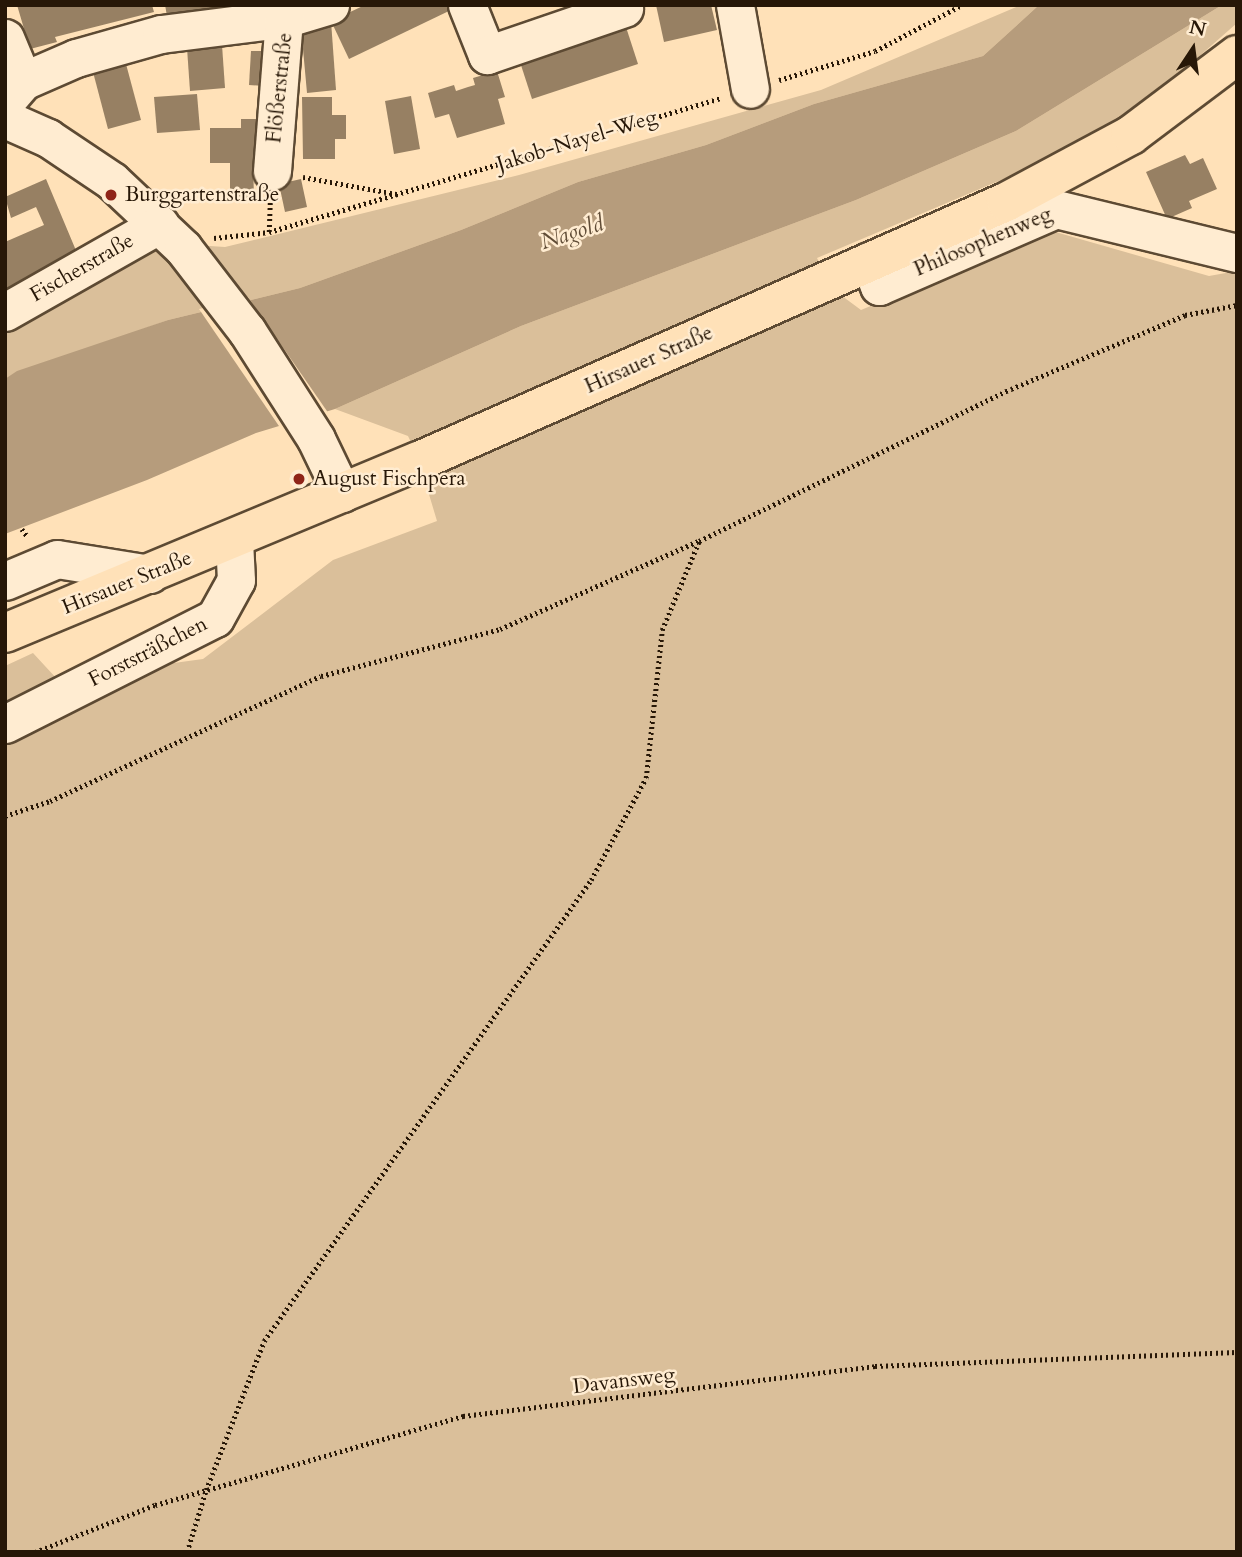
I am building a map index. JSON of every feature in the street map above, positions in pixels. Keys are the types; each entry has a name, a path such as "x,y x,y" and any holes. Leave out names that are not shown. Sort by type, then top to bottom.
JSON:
{"main road":[{"name":"Hirsauer Straße","path":"20,627 234,540 1076,168 1185,98 1237,54"}],"street":[{"path":"5,38 14,92 76,58 159,20 286,12 330,5"},
{"path":"467,5 487,55 624,8"},
{"path":"735,5 750,89"},
{"name":"Flößerstraße","path":"272,171 286,12"},
{"path":"5,119 47,138 112,181 178,243 247,331 316,439 342,493"},
{"name":"Philosophenweg","path":"869,261 879,286 1056,209 1237,253"},
{"name":"Fischerstraße","path":"5,312 178,243"},
{"name":"Forststräßchen","path":"5,723 215,618 236,580 234,540"},
{"path":"5,581 57,559 150,574"}],"path":[{"name":"Jakob-Nayel-Weg","path":"178,243 269,232 750,89 875,51 962,5"},
{"path":"272,171 400,195"},
{"path":"5,816 50,801 321,676 500,629 699,541 1011,389 1185,315 1237,305"},
{"path":"187,1552 206,1490 264,1342 591,880 646,778 662,630 699,541"},
{"name":"Davansweg","path":"35,1552 206,1490 463,1416 874,1366 1237,1352"}],"shaded area":[{"path":"1021,5 1039,5 983,56 814,104 706,145 578,182 461,230 300,288 168,320 5,379 5,323 149,242 225,247 519,175 821,90"},
{"path":"1222,5 1237,5 1237,23 1112,133 817,258 823,270 415,451 408,436 335,409 521,326 856,200 1016,131"},
{"path":"1052,231 1209,276 1237,271 1237,1552 5,1552 5,666 33,653 57,679 203,659 333,560 437,521 422,471 834,290 861,310"}],"water":[{"name":"Nagold","path":"1039,5 1222,5 1016,131 856,200 521,326 335,409 256,433 147,480 5,534 5,379 17,371 168,320 300,288 461,230 578,182 706,145 814,104 983,56"}],"pier":[{"path":"248,297 329,414 281,429 199,309"}],"building":[{"path":"17,5 152,5 154,12 55,37 57,42 30,49"},
{"path":"165,5 220,5 220,7 167,16"},
{"path":"365,5 448,5 451,10 349,59 331,21"},
{"path":"656,5 711,5 717,30 664,42"},
{"path":"331,21 336,90 307,93 301,27"},
{"path":"625,24 638,64 532,99 519,59"},
{"path":"222,45 225,88 190,91 187,48"},
{"path":"251,51 266,51 264,86 249,85"},
{"path":"126,64 141,120 108,129 93,72"},
{"path":"497,71 505,97 498,99 505,124 457,138 449,114 435,118 428,93 454,85 456,91 475,85 473,78"},
{"path":"197,94 200,130 157,133 154,97"},
{"path":"411,96 420,149 394,154 385,101"},
{"path":"302,97 332,97 332,115 346,115 346,139 335,139 335,159 303,159"},
{"path":"241,119 265,119 265,163 253,163 254,198 230,198 230,163 210,163 210,128 241,128"},
{"path":"1185,155 1190,164 1203,158 1217,189 1189,201 1192,208 1167,219 1146,172"},
{"path":"46,179 80,260 5,292 5,242 44,225 36,207 11,218 5,197"},
{"path":"301,179 307,207 285,212 279,184"}],"place":[{"name":"Burggartenstraße","path":"111,195"},
{"name":"August Fischpera","path":"299,479"}]}
